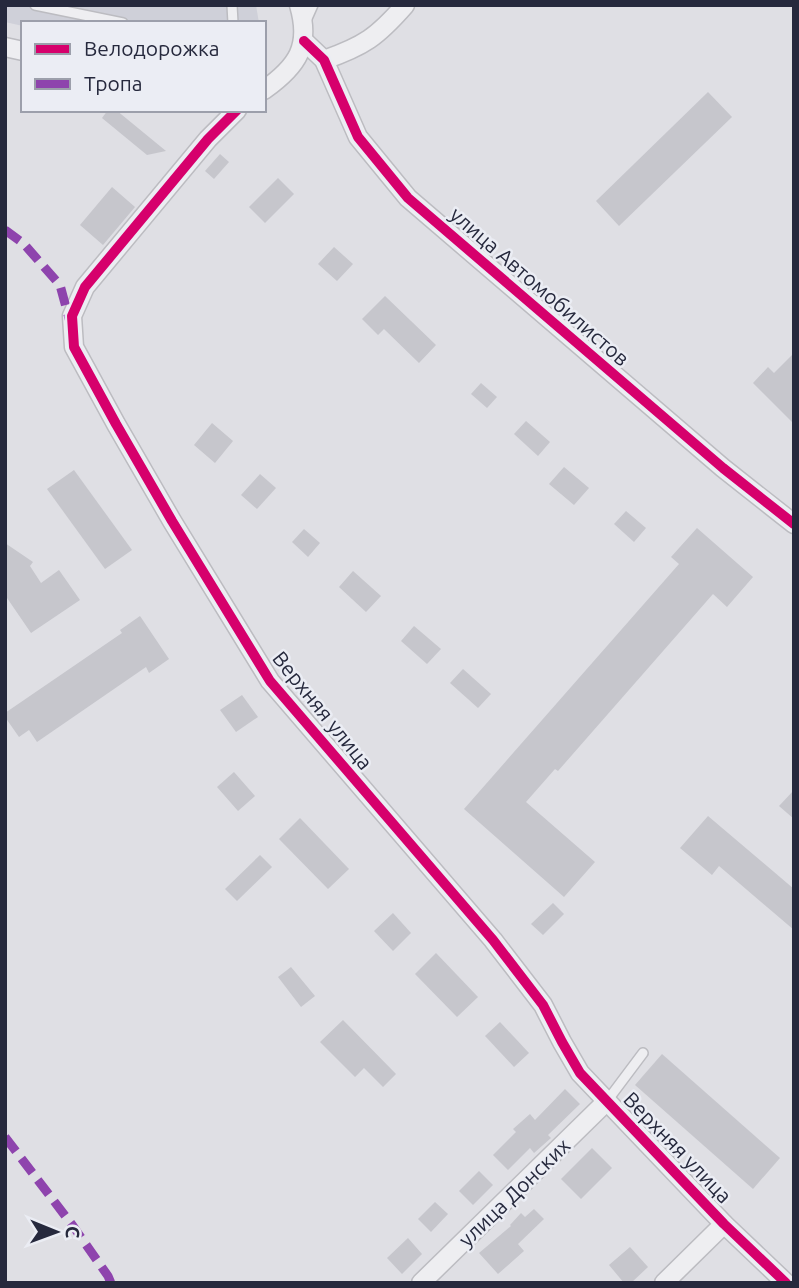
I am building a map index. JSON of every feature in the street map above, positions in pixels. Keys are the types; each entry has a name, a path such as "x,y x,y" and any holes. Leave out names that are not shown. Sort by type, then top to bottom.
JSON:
{"street":[{"path":"266,89 294,63 304,33 299,5"},
{"path":"324,60 352,50 370,39 405,5"},
{"name":"улица Автомобилистов","path":"304,33 324,60 358,137 408,198 723,468 794,524"},
{"name":"Верхняя улица","path":"235,112 208,139 85,287 72,316 74,347 172,521 270,681 493,940 544,1005 580,1073 724,1224 786,1283"},
{"name":"улица Донских","path":"421,1283 607,1101"},
{"path":"664,1283 724,1224"}],"lane":[{"path":"35,5 112,21"},
{"path":"304,33 313,5"},
{"path":"607,1101 643,1053"}],"shaded area":[{"path":"5,5 256,5 259,21 21,21 21,26 5,22"}],"building":[{"path":"708,92 732,117 619,226 596,201"},
{"path":"106,112 118,112 166,151 147,155 102,118"},
{"path":"220,154 229,162 214,179 205,171"},
{"path":"278,178 294,194 265,223 249,207"},
{"path":"112,187 135,207 103,245 80,225"},
{"path":"334,247 353,264 337,281 318,264"},
{"path":"385,296 436,345 419,363 384,329 378,335 362,319"},
{"path":"794,353 794,424 753,383 768,367 774,373"},
{"path":"481,383 497,397 487,408 471,394"},
{"path":"526,421 550,442 538,456 514,434"},
{"path":"212,423 233,441 215,463 194,445"},
{"path":"564,467 589,488 574,505 549,484"},
{"path":"74,470 132,550 105,569 47,489"},
{"path":"260,474 276,488 257,509 241,495"},
{"path":"626,511 646,528 634,542 614,524"},
{"path":"697,528 753,577 727,607 713,594 558,771 555,769 526,802 595,862 564,897 464,809 679,564 671,557"},
{"path":"304,529 320,543 308,557 292,542"},
{"path":"5,543 33,562 30,566 41,583 59,570 80,600 31,633 5,595"},
{"path":"353,571 381,596 366,612 339,587"},
{"path":"140,616 169,659 149,673 146,667 37,742 29,730 19,737 5,713 122,633 120,630"},
{"path":"414,626 441,649 427,664 401,641"},
{"path":"463,669 491,694 478,708 450,683"},
{"path":"242,695 258,717 236,732 220,710"},
{"path":"234,772 255,796 238,811 217,787"},
{"path":"794,790 794,819 779,806"},
{"path":"708,816 794,889 794,930 719,866 712,875 680,848"},
{"path":"300,818 349,869 328,889 279,839"},
{"path":"260,855 272,867 237,901 225,889"},
{"path":"553,903 564,914 543,935 531,924"},
{"path":"393,913 411,933 393,951 374,931"},
{"path":"436,953 478,997 457,1017 415,974"},
{"path":"291,967 315,996 301,1007 278,977"},
{"path":"343,1020 396,1074 383,1087 364,1068 355,1077 320,1042"},
{"path":"500,1022 529,1053 514,1067 485,1036"},
{"path":"662,1054 780,1158 753,1189 635,1085"},
{"path":"565,1089 580,1104 548,1135 551,1138 534,1153 530,1148 508,1170 493,1155 516,1132 513,1129 530,1114 535,1120"},
{"path":"592,1148 612,1168 581,1199 561,1179"},
{"path":"479,1171 493,1185 473,1205 459,1191"},
{"path":"435,1202 448,1214 431,1232 418,1219"},
{"path":"534,1209 544,1219 518,1244 524,1251 498,1274 479,1253 511,1226 521,1213 525,1217"},
{"path":"408,1238 422,1254 402,1274 387,1258"},
{"path":"630,1247 648,1267 631,1283 624,1283 609,1265"}],"marked path":[{"path":"5,230 23,243 60,285 70,322"},
{"path":"5,1137 73,1226 111,1283"}],"cycle path":[{"path":"304,41 324,60 358,137 408,198 723,468 794,524"},
{"path":"235,112 208,139 85,287 72,316 74,347 172,521 270,681 493,940 543,1005 580,1073 724,1224 786,1283"}]}
